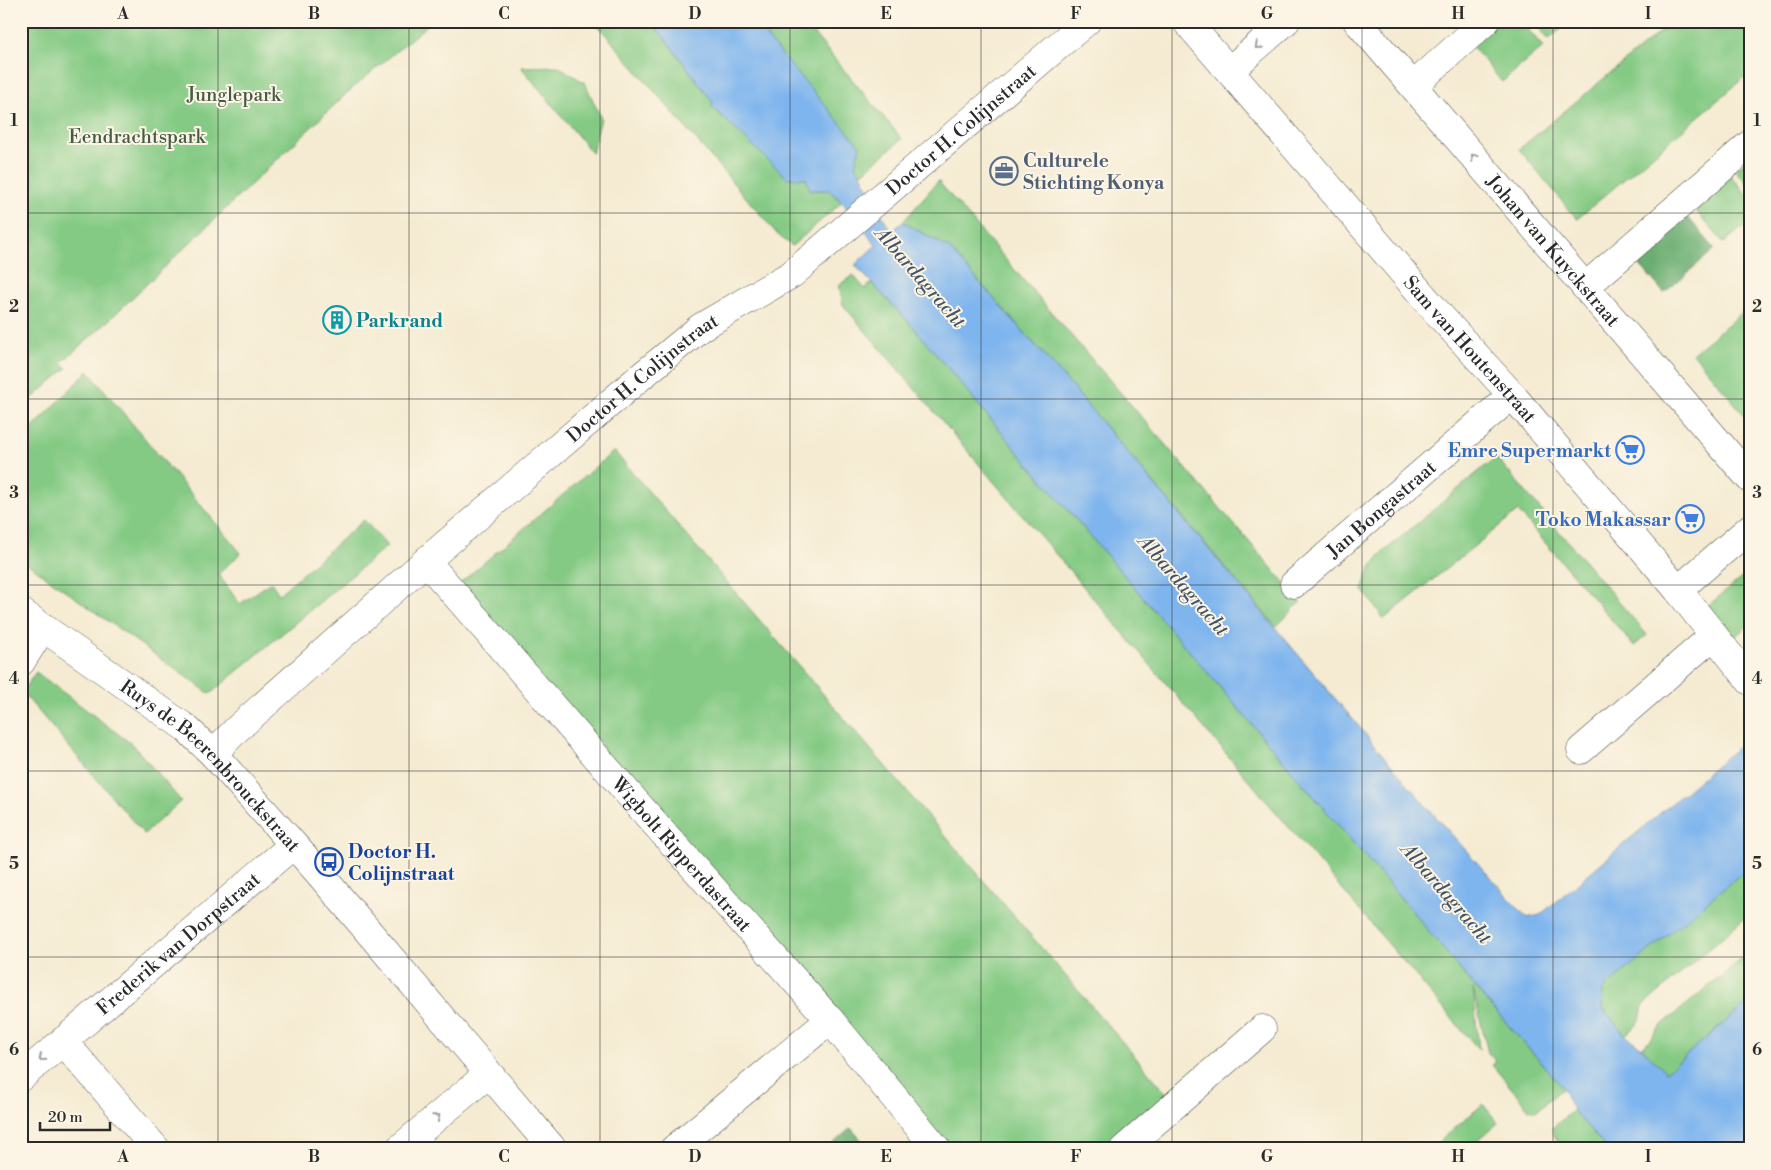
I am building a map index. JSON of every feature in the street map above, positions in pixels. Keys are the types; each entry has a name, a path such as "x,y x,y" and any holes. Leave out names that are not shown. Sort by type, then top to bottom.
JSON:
{"street":[{"name":"Doctor H. Colijnstraat","path":"213,754 237,729 426,561 701,327 792,274 1087,21"},
{"name":"Sam van Houtenstraat","path":"1186,21 1443,319 1512,395 1678,590 1750,680"},
{"path":"1229,70 1286,21"},
{"name":"Johan van Kuyckstraat","path":"1357,21 1414,85 1750,479"},
{"path":"1414,85 1486,21"},
{"path":"1585,287 1750,144"},
{"name":"Jan Bongastraat","path":"1294,584 1512,395"},
{"path":"1678,590 1750,528"},
{"name":"Wigbolt Ripperdastraat","path":"426,561 634,800 830,1020 937,1149"},
{"path":"21,662 32,620"},
{"name":"Ruys de Beerenbrouckstraat","path":"32,620 186,728 213,754 317,871 553,1149"},
{"path":"1581,750 1713,636"},
{"name":"Frederik van Dorpstraat","path":"21,1077 293,845"},
{"path":"674,1149 830,1020"},
{"path":"1124,1149 1262,1029"},
{"path":"63,1041 156,1149"},
{"path":"399,1149 488,1074"}],"green space":[{"name":"Eendrachtspark","path":"21,21 432,21 347,93 108,321 61,363 67,368 21,408"},
{"path":"594,21 649,21 664,37 713,102 712,107 807,178 810,190 829,190 842,202 792,246 778,235"},
{"path":"753,21 803,21 902,139 861,174"},
{"path":"1500,21 1521,21 1543,47 1502,82 1472,46"},
{"path":"1533,21 1570,21 1548,40"},
{"path":"1673,21 1736,21 1750,38 1750,73 1577,219 1519,149"},
{"path":"558,66 585,83 601,118 592,153 521,67"},
{"path":"1750,157 1750,187 1735,170"},
{"path":"1730,175 1750,198 1750,221 1724,243 1692,207"},
{"path":"938,181 1301,602 1276,627 1061,374 949,248 903,222"},
{"path":"1685,214 1715,249 1664,293 1634,258"},
{"path":"853,275 865,289 871,283 915,329 1412,911 1472,984 1563,1088 1536,1111 1529,1109 1492,1065 1496,1062 1488,1053 1473,989 1479,1050 843,305 839,285"},
{"path":"1750,306 1750,422 1693,353"},
{"path":"88,371 241,553 218,574 240,604 271,582 279,594 364,520 387,546 210,694 21,559 21,440"},
{"path":"614,451 1168,1095 1106,1149 943,1149 459,584"},
{"path":"1496,457 1647,635 1634,646 1518,511 1384,619 1363,590 1367,575 1374,563 1381,554"},
{"path":"1750,571 1750,624 1732,639 1704,609"},
{"path":"36,672 133,745 181,801 144,834 22,692"},
{"path":"1750,866 1750,913 1643,1006 1639,1023 1625,1035 1602,1007 1602,989"},
{"path":"1750,952 1750,1001 1666,1072 1642,1048 1662,1025"},
{"path":"1483,1104 1498,1123 1468,1149 1431,1149"},
{"path":"1573,1110 1607,1149 1562,1149 1557,1142 1552,1128"},
{"path":"851,1128 869,1149 826,1149"}],"water":[{"name":"Albardagracht","path":"649,21 753,21 860,146 855,166 891,232 903,222 949,248 1061,374 1426,806 1527,918 1540,915 1750,737 1750,866 1603,989 1602,1007 1625,1035 1642,1048 1666,1072 1750,1001 1750,1149 1607,1149 1573,1110 1563,1088 1552,1075 1472,984 1412,911 915,329 855,265 876,245 842,202 829,190 810,190 806,178 787,178 712,107 713,102 664,37"}],"place":[{"name":"Culturele Stichting Konya","path":"1004,171"},
{"name":"Parkrand","path":"337,320"},
{"name":"Emre Supermarkt","path":"1630,450"},
{"name":"Toko Makassar","path":"1690,519"},
{"name":"Doctor H. Colijnstraat","path":"329,862"}],"park label":[{"name":"Junglepark","path":"234,94"}]}
